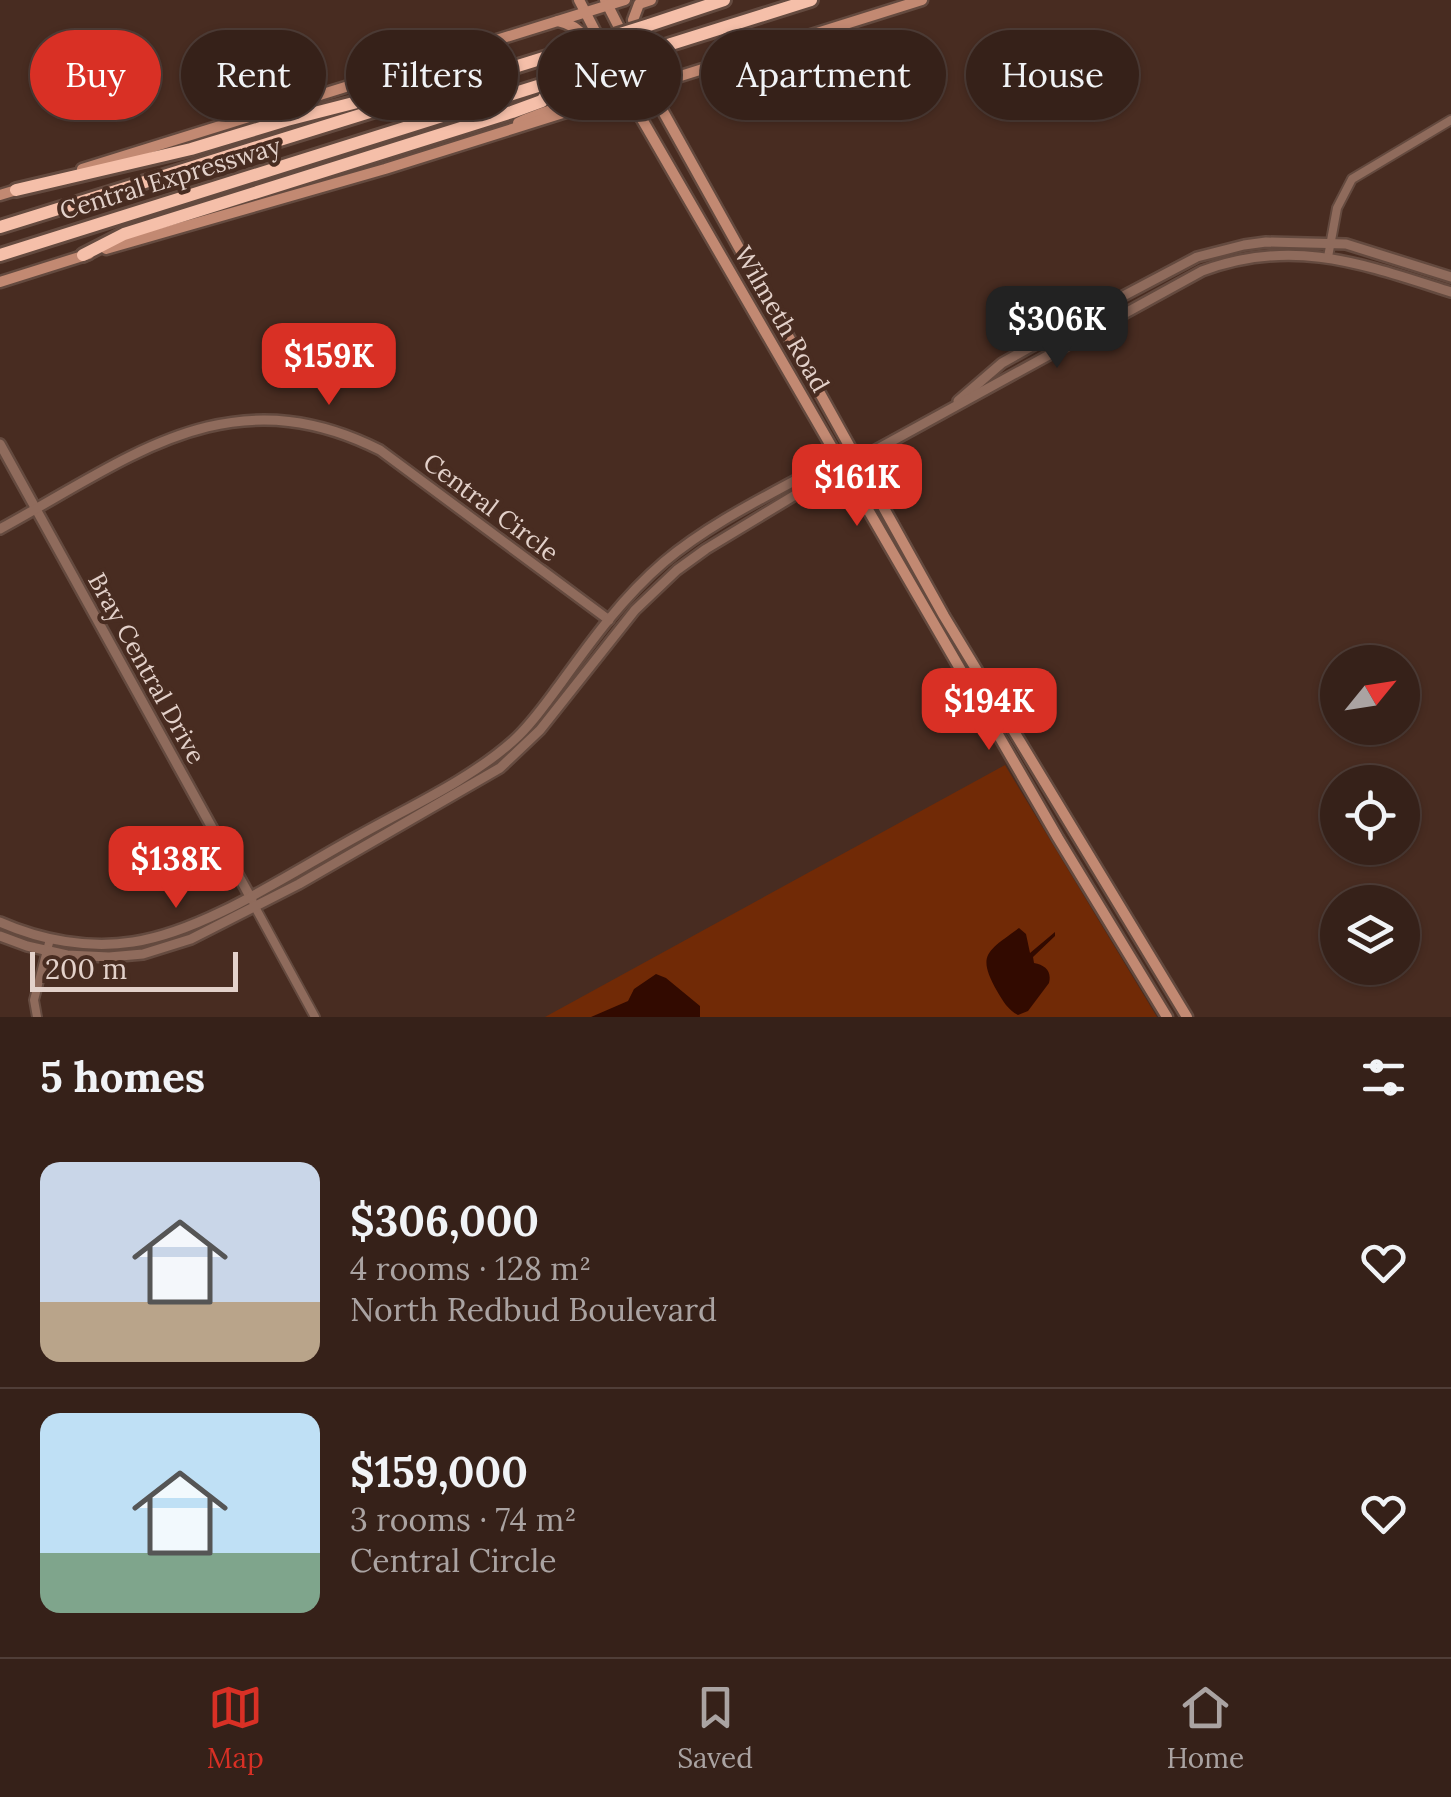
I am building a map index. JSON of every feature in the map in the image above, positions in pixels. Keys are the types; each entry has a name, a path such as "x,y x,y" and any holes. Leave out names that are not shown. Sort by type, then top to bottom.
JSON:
{"highway":[{"path":"650,25 694,0"},
{"name":"Central Expressway","path":"518,65 724,0"},
{"name":"Central Expressway","path":"681,41 810,0"},
{"name":"Central Expressway","path":"0,255 538,86"},
{"path":"84,255 124,234 538,102"},
{"path":"16,190 192,149 346,106"},
{"name":"Central Expressway","path":"0,227 346,118"}],"main road":[{"name":"Wilmeth Road","path":"579,0 594,30"},
{"path":"0,195 624,0"},
{"path":"651,0 639,4 632,20 658,69 685,75"},
{"path":"681,76 922,0"},
{"name":"Wilmeth Road","path":"607,3 621,30"},
{"path":"494,134 540,112 590,96 601,87 602,80 584,34 574,24 556,20"},
{"path":"0,282 542,120"},
{"name":"Wilmeth Road","path":"643,120 1058,838 1167,1017"},
{"name":"Wilmeth Road","path":"668,120 857,460 1014,731 1187,1017"},
{"path":"654,138 700,206 716,205"},
{"path":"763,326 780,317"},
{"path":"1002,738 1014,731"}],"street":[{"path":"1328,257 1337,208 1352,180 1451,120"},
{"path":"952,407 1002,363 1197,256 1266,242 1330,244 1365,249 1451,276"},
{"path":"0,922 50,939 91,944 142,941 198,922 249,896 465,776 505,748 534,718 608,620 660,565 698,538 842,462 857,460 1202,271 1272,254 1328,257 1451,292"},
{"name":"Central Circle","path":"0,529 161,442 193,429 244,419 294,421 342,432 380,450 619,628"},
{"name":"Bray Central Drive","path":"0,444 315,1017"},
{"path":"0,936 45,951 86,957 143,954 191,940 376,840 484,779 512,757 540,730 619,628 658,586 694,556 842,462"},
{"path":"505,748 512,757"},
{"path":"370,829 376,840"},
{"path":"37,1017 34,1000 50,939"}],"shaded area":[{"path":"1005,765 1157,1017 545,1017"},
{"path":"1019,928 1026,934 1030,953 1055,932 1055,936 1033,957 1034,963 1048,972 1049,983 1028,1011 1018,1015 997,991 986,962 992,949"},
{"path":"656,974 700,1006 700,1017 591,1017 628,1001 634,989"}]}
